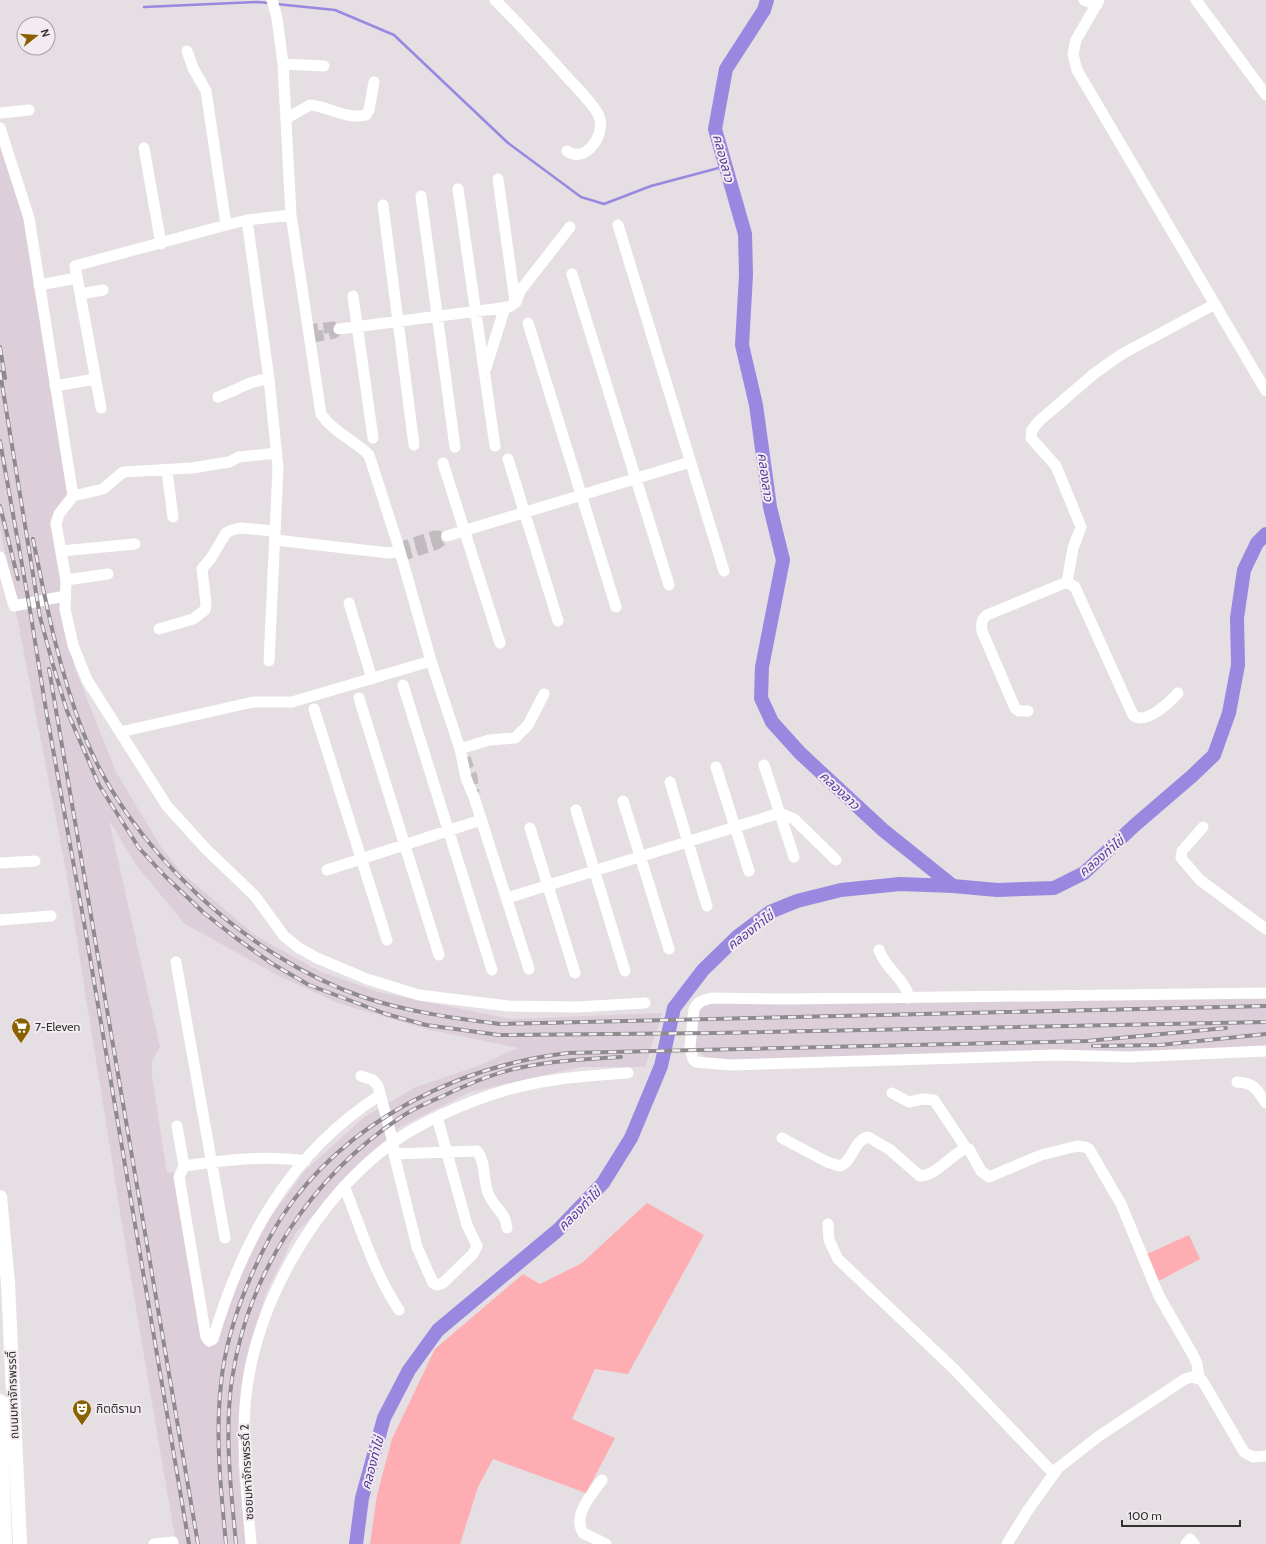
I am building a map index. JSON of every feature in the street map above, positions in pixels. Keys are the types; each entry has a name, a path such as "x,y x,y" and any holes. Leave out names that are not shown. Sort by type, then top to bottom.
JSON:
{"main road":[{"name":"ถนนมหาจักรพรรดิ์","path":"0,1197 20,1544"},
{"name":"ถนนมหาจักรพรรดิ์","path":"0,1401 2,1514 5,1544"}],"street":[{"path":"272,0 277,18 283,64 291,215 321,414 332,427 360,446 369,455 431,661 460,749 466,778 475,800 529,969"},
{"path":"495,0 545,52 591,104 598,115 601,126 599,136 593,145 578,155 573,155 567,151"},
{"path":"1084,0 1098,3 1076,40 1073,54 1077,70 1266,391"},
{"path":"1196,0 1266,95"},
{"path":"187,51 193,68 206,91 226,225"},
{"path":"283,64 324,66"},
{"path":"287,118 310,105 356,116 366,115 369,110 374,82"},
{"path":"0,113 29,110"},
{"path":"0,128 25,203 73,496"},
{"path":"144,148 161,244"},
{"path":"498,179 516,302"},
{"path":"458,189 495,446"},
{"path":"421,196 455,447"},
{"path":"383,205 414,445"},
{"path":"100,408 75,266 247,220 291,215"},
{"path":"247,220 269,379 278,468 269,661"},
{"path":"618,225 724,571"},
{"path":"339,329 398,320 509,307 516,302 520,291 570,227"},
{"path":"572,274 669,585"},
{"path":"39,285 77,278"},
{"path":"80,294 103,290"},
{"path":"353,296 373,438"},
{"path":"1067,582 1073,548 1081,527 1056,466 1031,438 1032,430 1039,421 1095,373 1122,354 1215,304"},
{"path":"485,373 505,307"},
{"path":"528,323 583,495 616,607"},
{"path":"55,386 96,379"},
{"path":"218,397 232,393 257,380 269,379"},
{"path":"277,453 239,457 229,462 167,471 145,470 123,472 103,489 73,496 59,514 56,524 66,580 65,609 73,645 78,659 87,680 166,806 206,849 255,896 284,936 299,948 317,958 367,979 419,995 508,1006 592,1006 645,1003"},
{"path":"508,459 558,620"},
{"path":"443,462 500,643"},
{"path":"447,536 690,462"},
{"path":"167,471 172,517"},
{"path":"159,629 193,619 204,610 206,604 202,569 211,558 226,533 232,530 240,528 275,536 389,553 399,551"},
{"path":"61,551 135,544"},
{"path":"0,555 14,606 65,596"},
{"path":"66,580 108,574"},
{"path":"1067,582 1075,587 1133,715 1141,719 1147,718 1164,706 1178,693"},
{"path":"1028,711 1019,711 1015,708 982,631 981,623 987,615 1067,582"},
{"path":"349,603 372,679"},
{"path":"120,732 253,702 292,702 431,661"},
{"path":"403,685 450,831 492,970"},
{"path":"460,749 489,740 515,738 528,725 544,694"},
{"path":"359,698 438,956"},
{"path":"314,709 387,940"},
{"path":"764,765 794,857"},
{"path":"716,767 749,871"},
{"path":"670,782 707,906"},
{"path":"623,801 669,949"},
{"path":"576,810 625,971"},
{"path":"507,898 780,813 794,819 836,860"},
{"path":"327,870 481,820"},
{"path":"1203,827 1182,851 1181,858 1200,880 1266,930"},
{"path":"530,828 575,973"},
{"path":"0,863 35,861"},
{"path":"0,920 51,916"},
{"path":"879,950 884,962 906,986 910,998"},
{"path":"176,962 225,1238"},
{"path":"1266,993 910,998 712,998 703,1000 697,1004 694,1009 690,1037 690,1054 696,1062 731,1065 1056,1055 1129,1057 1266,1051"},
{"name":"ซอยมหาจักรพรรดิ์ 2","path":"251,1544 244,1441 247,1388 251,1364 257,1341 277,1290 288,1267 310,1231 344,1186 393,1142 437,1117 496,1093 556,1079 628,1073"},
{"path":"361,1076 376,1083 393,1142 394,1154 417,1247 433,1283 437,1285 443,1283 473,1254 477,1246 467,1225 437,1117"},
{"path":"1236,1082 1248,1082 1253,1085 1266,1103"},
{"path":"892,1093 909,1102 922,1098 934,1100 966,1148 969,1150 981,1171 990,1177 1041,1155 1077,1146 1089,1149 1121,1204 1159,1296 1193,1355 1197,1364 1199,1378 1206,1386 1244,1452 1253,1457 1266,1456"},
{"path":"177,1126 184,1166 179,1177 206,1337 211,1341 213,1339 235,1274 256,1230 280,1192 305,1161 344,1121 380,1095"},
{"path":"782,1138 827,1162 840,1166 845,1163 861,1140 868,1137 885,1146 920,1176 930,1173 956,1153 966,1148"},
{"path":"394,1154 477,1151 488,1194 506,1218 507,1228"},
{"path":"184,1166 212,1162 281,1159 305,1161"},
{"path":"344,1186 380,1277 399,1310"},
{"path":"828,1224 829,1240 838,1259 955,1370 1054,1474"},
{"path":"1007,1544 1028,1510 1063,1463 1099,1436 1185,1379 1192,1377 1199,1378"},
{"path":"602,1480 580,1516 580,1524 583,1533 606,1544"},
{"path":"1186,1544 1190,1539 1194,1544"},
{"path":"154,1544 173,1542"}],"shaded area":[{"path":"0,141 21,206 68,494 50,520 74,666 116,772 161,847 181,872 256,936 319,971 378,992 511,1019 662,1013 645,1067 581,1067 470,1092 400,1127 367,1158 295,1234 266,1293 244,1367 238,1466 246,1544 176,1544 126,1249 66,871 0,528","holes":["109,820 136,865 185,924 281,977 338,1003 430,1030 518,1048 478,1066 416,1087 363,1118 305,1171 260,1231 231,1298 215,1347 175,1172 167,1173 152,1076 152,1061 160,1047"]},
{"path":"1266,999 1266,1051 708,1060 694,1046 698,1013 703,1006 717,1002"},
{"path":"647,1203 704,1235 628,1374 595,1369 572,1419 615,1438 586,1493 493,1459 478,1487 460,1544 370,1544 377,1495 392,1439 435,1349 523,1274 540,1284 582,1263"},
{"path":"1189,1235 1200,1259 1157,1282 1147,1254"}],"waterway":[{"name":"คลองลาว","path":"767,0 764,10 726,69 715,129 745,234 746,275 742,345 756,405 770,507 783,560 762,667 761,698 772,722 800,753 883,830 953,886"},
{"path":"144,7 257,2 269,3"},
{"path":"276,4 335,10 394,35 508,143 581,197 604,204 651,186 726,166"},
{"name":"คลองท่าไข่","path":"356,1544 362,1498 384,1418 409,1370 438,1330 558,1230 603,1183 631,1138 661,1066 674,1008 703,970 738,936 770,912 797,901 841,890 900,884 953,886 997,890 1054,888 1084,873 1135,825 1214,755 1229,713 1238,665 1237,618 1244,570 1257,543 1266,534"}],"tunnel":[{"path":"307,330 334,327 339,329 334,333 309,338"},
{"path":"399,548 435,536 447,536"},
{"path":"401,556 437,544 447,536"},
{"path":"465,758 472,777 474,793"}],"railway":[{"path":"0,347 5,378"},
{"path":"0,372 40,617 67,711 99,785 139,848 166,877 204,913 236,938 271,963 309,985 386,1014 426,1025 499,1035 714,1033 1266,1022"},
{"path":"0,441 85,928 189,1544"},
{"path":"0,506 18,579"},
{"path":"33,539 54,637 74,709 103,775 129,816 160,856 196,893 235,926 276,955 319,979 363,997 414,1011 500,1024 1266,1006"},
{"path":"49,669 198,1544"},
{"path":"226,1544 219,1464 219,1404 222,1372 227,1347 237,1311 246,1288 263,1251 283,1215 309,1182 339,1152 372,1126 408,1104 446,1085 486,1071 527,1060 568,1053 1087,1041 1226,1028"},
{"path":"1093,1046 1160,1045 1266,1034"},
{"path":"236,1544 228,1441 232,1379 240,1339 253,1301 269,1265 289,1230 313,1198 339,1168 369,1141 401,1117 416,1108 478,1081 514,1069 554,1062 621,1057"}],"place":[{"name":"7-Eleven","path":"21,1044"},
{"name":"กิตติรามา","path":"82,1426"}]}
